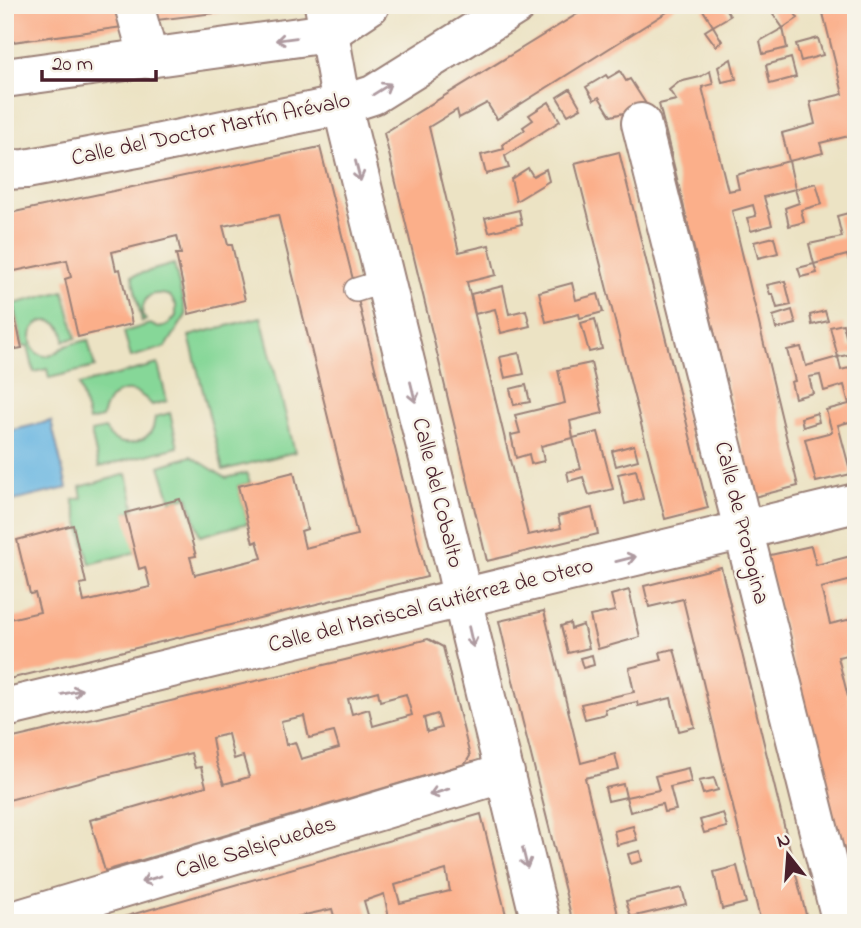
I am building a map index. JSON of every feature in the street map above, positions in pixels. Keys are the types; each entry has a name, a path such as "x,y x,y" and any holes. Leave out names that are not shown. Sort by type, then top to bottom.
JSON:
{"street":[{"path":"134,5 149,59"},
{"path":"5,78 149,59 326,19 370,5"},
{"name":"Calle del Doctor Martín Arévalo","path":"5,170 26,169 142,147 342,105 373,95 517,5"},
{"name":"Calle del Cobalto","path":"326,19 371,285 463,599 541,923"},
{"name":"Calle de Protogina","path":"641,123 842,923"},
{"name":"Calle del Mariscal Gutiérrez de Otero","path":"5,708 856,503"},
{"name":"Calle Salsipuedes","path":"6,923 505,774"}],"green space":[{"path":"174,264 186,315 166,347 131,357 124,332 150,324 159,328 169,324 176,316 176,305 170,296 153,294 144,303 142,315 146,320 142,322 132,276"},
{"path":"64,291 76,338 64,341 59,325 49,321 41,322 32,331 31,344 34,350 47,356 66,346 88,340 95,367 49,378 47,369 34,372 28,346 23,347 14,304"},
{"path":"261,317 295,452 223,470 189,336"},
{"path":"158,364 167,401 152,405 137,393 122,392 110,400 102,418 89,421 79,385"},
{"path":"170,413 178,447 99,467 91,432 105,429 117,441 135,442 150,433 155,417"},
{"path":"191,456 226,478 247,473 250,483 238,486 248,523 200,536 188,497 171,501 160,466"},
{"path":"127,474 135,510 126,513 136,552 90,564 73,500 82,498 80,487"}],"water":[{"path":"51,421 67,488 5,503 5,432"}],"building":[{"path":"5,5 116,5 123,27 5,43"},
{"path":"152,5 264,5 264,7 157,20"},
{"path":"592,5 678,5 497,119 487,103 459,118 457,110 429,127 459,252 489,245 496,275 467,282 528,535 561,528 558,516 592,508 598,534 487,561 384,133"},
{"path":"711,5 723,5 730,16 713,26 703,10"},
{"path":"767,5 789,5 798,18 783,28"},
{"path":"821,5 856,5 856,141 853,135 820,143 823,153 789,161 782,133 815,124 810,102 843,94"},
{"path":"713,26 722,41 716,46 705,31"},
{"path":"783,28 787,48 763,54 760,41"},
{"path":"818,38 823,55 801,61 796,44"},
{"path":"791,58 796,77 770,84 766,65"},
{"path":"731,59 736,79 722,82 718,67"},
{"path":"620,71 626,81 630,79 648,107 611,116 599,97 594,100 586,87 606,75 608,78"},
{"path":"710,71 713,84 702,87 728,191 739,189 736,175 789,161 795,189 764,197 772,225 751,231 747,218 756,216 753,205 732,211 798,486 754,497 659,104 676,100 669,90 679,82 700,77"},
{"path":"570,89 581,108 568,115 557,97"},
{"path":"549,102 560,121 505,156 509,168 486,174 481,155 504,149 503,144 525,130 523,127 533,120 529,115"},
{"path":"320,147 427,577 5,680 5,620 40,612 35,593 30,594 17,540 73,525 86,583 80,584 84,602 150,587 145,567 139,569 125,513 180,499 196,556 190,557 195,575 262,558 257,541 253,543 238,486 294,472 307,529 301,531 305,548 357,535 278,215 223,226 228,245 232,245 245,300 189,314 176,254 181,254 177,236 112,252 116,270 120,269 132,324 78,337 65,279 71,277 67,260 5,273 5,214"},
{"path":"619,152 708,508 665,519 575,163"},
{"path":"528,168 533,176 546,169 549,181 516,201 511,179"},
{"path":"816,183 822,204 801,210 804,222 789,226 785,208 799,203 795,189"},
{"path":"519,210 522,224 489,232 485,218"},
{"path":"856,211 856,267 851,268 847,255 814,264 809,244 842,237 837,216"},
{"path":"774,237 778,253 758,258 754,242"},
{"path":"814,264 817,273 801,277 798,268"},
{"path":"785,281 791,305 777,308 767,285"},
{"path":"572,283 576,300 598,294 603,312 580,318 579,314 546,322 539,292"},
{"path":"503,286 509,314 526,310 530,326 501,333 495,309 475,314 471,294"},
{"path":"9,290 22,348 5,351 5,291"},
{"path":"792,310 796,324 776,329 773,316"},
{"path":"825,311 828,321 812,325 810,315"},
{"path":"595,319 602,349 589,352 581,323"},
{"path":"843,324 849,348 856,346 856,353 838,357 830,327"},
{"path":"801,347 806,366 838,357 841,370 853,367 856,379 856,427 853,421 838,425 851,474 816,482 805,439 832,432 826,410 849,404 844,385 824,391 820,375 809,377 813,393 795,398 791,382 795,381 787,350"},
{"path":"519,353 524,374 505,378 500,357"},
{"path":"591,363 603,413 570,421 573,438 541,446 544,461 531,464 529,454 516,458 511,435 520,433 515,415 565,403 558,370"},
{"path":"526,385 530,402 514,405 510,389"},
{"path":"817,413 819,422 803,427 801,418"},
{"path":"598,432 613,489 589,495 583,477 569,481 567,472 581,469 573,438"},
{"path":"634,445 638,460 616,466 612,451"},
{"path":"636,470 643,499 625,504 618,474"},
{"path":"811,546 816,565 851,556 856,578 821,588 830,624 856,618 856,653 838,657 856,729 856,919 766,556"},
{"path":"721,567 808,923 761,923 683,599 649,607 644,586"},
{"path":"629,590 640,637 598,649 590,616 615,611 611,595"},
{"path":"544,611 581,763 615,754 619,770 585,778 620,923 573,923 522,719 499,621"},
{"path":"570,623 571,629 583,625 589,648 568,653 561,626"},
{"path":"428,639 443,647 470,756 465,764 105,871 90,820 206,786 201,767 195,768 191,753 5,801 5,740","holes":["378,691 380,701 406,694 412,715 373,726 369,709 352,714 348,699","437,714 441,728 427,732 424,718","304,716 309,738 334,732 339,748 301,759 295,742 286,745 281,721","228,734 234,759 243,756 249,777 224,784 216,762 212,738"]},
{"path":"674,649 695,727 679,731 671,698 638,706 637,702 605,709 606,714 585,719 581,704 634,692 629,668 662,660 660,652"},
{"path":"592,655 594,665 583,668 580,658"},
{"path":"688,768 691,782 670,787 676,810 664,812 662,804 630,812 626,797 659,790 655,776"},
{"path":"714,778 718,790 703,794 699,781"},
{"path":"623,784 626,797 608,801 605,788"},
{"path":"723,813 727,827 704,833 700,820"},
{"path":"481,814 508,923 390,923 384,894 364,901 370,922 367,923 336,923 332,909 269,923 103,923","holes":["446,870 450,891 400,903 395,885"]},
{"path":"633,826 637,840 617,845 614,831"},
{"path":"640,851 642,861 631,864 628,854"},
{"path":"737,866 746,903 722,909 714,872"},
{"path":"682,888 686,904 631,917 626,901"}]}
